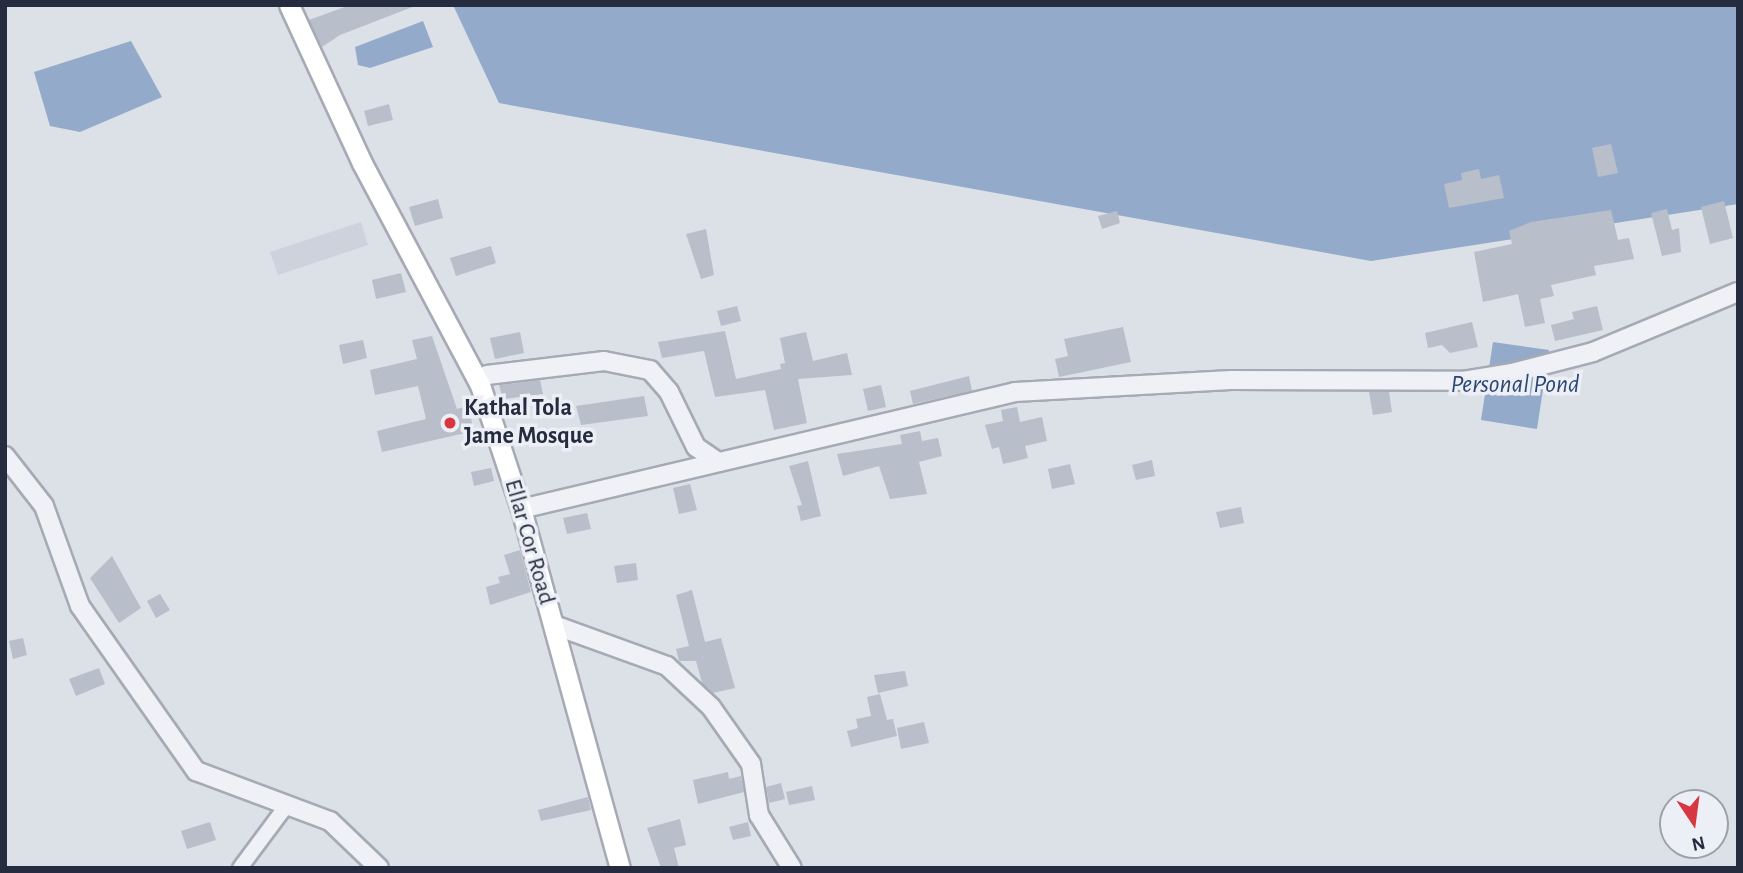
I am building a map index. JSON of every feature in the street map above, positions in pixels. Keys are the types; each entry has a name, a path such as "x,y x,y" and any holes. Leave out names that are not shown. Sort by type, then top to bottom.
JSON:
{"main road":[{"name":"Ellar Cor Road","path":"289,5 362,163 480,385 521,509 620,868"}],"street":[{"path":"521,509 1015,392 1231,380 1463,381 1511,373 1593,352 1738,292"},
{"path":"487,375 604,360 650,370 669,391 696,447 718,462"},
{"path":"5,456 44,506 80,606 197,771 330,821 379,868"},
{"path":"554,625 667,666 711,707 751,764 759,815 792,868"},
{"path":"240,868 288,805"}],"shaded area":[{"path":"361,222 368,245 278,275 270,252"}],"water":[{"path":"453,5 1738,5 1738,204 1371,261 499,103"},
{"path":"423,21 433,47 370,68 358,65 355,47"},
{"path":"131,41 162,97 80,132 50,126 34,72"},
{"name":"Personal Pond","path":"1493,342 1549,350 1537,429 1481,420"}],"building":[{"path":"350,5 415,6 340,35 322,47 309,20"},
{"path":"389,104 393,120 368,126 364,111"},
{"path":"1611,144 1618,173 1598,177 1592,148"},
{"path":"1479,169 1481,179 1499,175 1504,198 1449,208 1444,184 1462,180 1461,173"},
{"path":"438,199 443,218 415,226 409,207"},
{"path":"1724,201 1733,238 1710,244 1701,207"},
{"path":"1667,209 1672,230 1679,228 1681,252 1662,256 1651,213"},
{"path":"1611,210 1618,240 1629,238 1634,259 1594,266 1596,275 1551,285 1554,296 1540,299 1545,323 1525,327 1518,294 1483,302 1474,252 1512,244 1509,231 1531,222"},
{"path":"1117,211 1120,223 1102,229 1098,216"},
{"path":"706,229 714,275 701,279 686,234"},
{"path":"491,246 496,263 456,276 450,258"},
{"path":"401,273 406,292 376,299 372,280"},
{"path":"737,306 741,321 721,326 717,311"},
{"path":"1597,306 1603,330 1555,341 1551,325 1574,319 1572,312"},
{"path":"1472,322 1478,347 1450,353 1442,345 1428,348 1425,333"},
{"path":"1123,327 1131,362 1059,377 1055,359 1068,356 1064,339"},
{"path":"725,331 736,379 781,369 780,364 785,363 780,338 806,332 813,361 847,353 852,375 798,379 807,423 774,430 765,390 715,397 704,351 662,358 658,342"},
{"path":"520,332 524,353 495,359 490,338"},
{"path":"432,336 457,409 468,406 474,431 382,452 377,431 426,419 418,386 375,395 370,370 417,359 412,340"},
{"path":"363,340 367,358 343,364 339,345"},
{"path":"969,376 972,391 913,404 910,391"},
{"path":"540,380 543,394 503,399 499,385"},
{"path":"881,385 886,407 868,411 863,389"},
{"path":"1369,392 1389,392 1392,412 1373,415"},
{"path":"644,396 648,416 581,425 576,406"},
{"path":"1017,407 1020,422 1042,417 1047,441 1025,446 1028,458 1003,464 999,447 992,449 985,425 1003,421 1001,410"},
{"path":"920,431 922,441 938,438 942,456 919,462 927,494 890,499 879,466 843,476 837,454 902,444 900,435"},
{"path":"1152,460 1155,476 1136,480 1132,465"},
{"path":"808,461 821,516 801,521 797,506 802,505 789,466"},
{"path":"1070,464 1075,484 1052,489 1048,469"},
{"path":"491,468 494,481 474,486 471,472"},
{"path":"690,484 697,510 679,514 673,488"},
{"path":"1241,507 1244,523 1220,528 1216,512"},
{"path":"587,513 591,529 567,534 563,518"},
{"path":"520,550 531,592 490,605 486,587 500,583 498,577 510,574 504,555"},
{"path":"112,556 141,608 119,623 90,578"},
{"path":"636,563 638,580 617,583 614,566"},
{"path":"692,590 705,642 721,638 735,688 713,693 702,683 696,661 679,661 676,649 689,646 676,595"},
{"path":"160,594 170,610 156,618 147,601"},
{"path":"23,638 27,655 13,659 9,641"},
{"path":"99,668 105,684 76,696 69,679"},
{"path":"905,671 908,686 878,693 874,675"},
{"path":"880,694 887,720 893,719 897,736 851,747 847,731 858,728 856,719 871,716 867,697"},
{"path":"924,722 929,743 901,749 897,728"},
{"path":"728,772 729,779 741,776 744,792 698,804 693,780"},
{"path":"781,783 785,799 769,803 766,787"},
{"path":"812,786 815,800 789,805 786,792"},
{"path":"588,797 591,810 541,821 538,810"},
{"path":"680,819 686,845 674,848 679,868 661,868 647,828"},
{"path":"210,822 216,840 187,849 181,831"},
{"path":"748,822 751,836 733,840 729,827"}],"place":[{"name":"Kathal Tola Jame Mosque","path":"450,423"}]}
